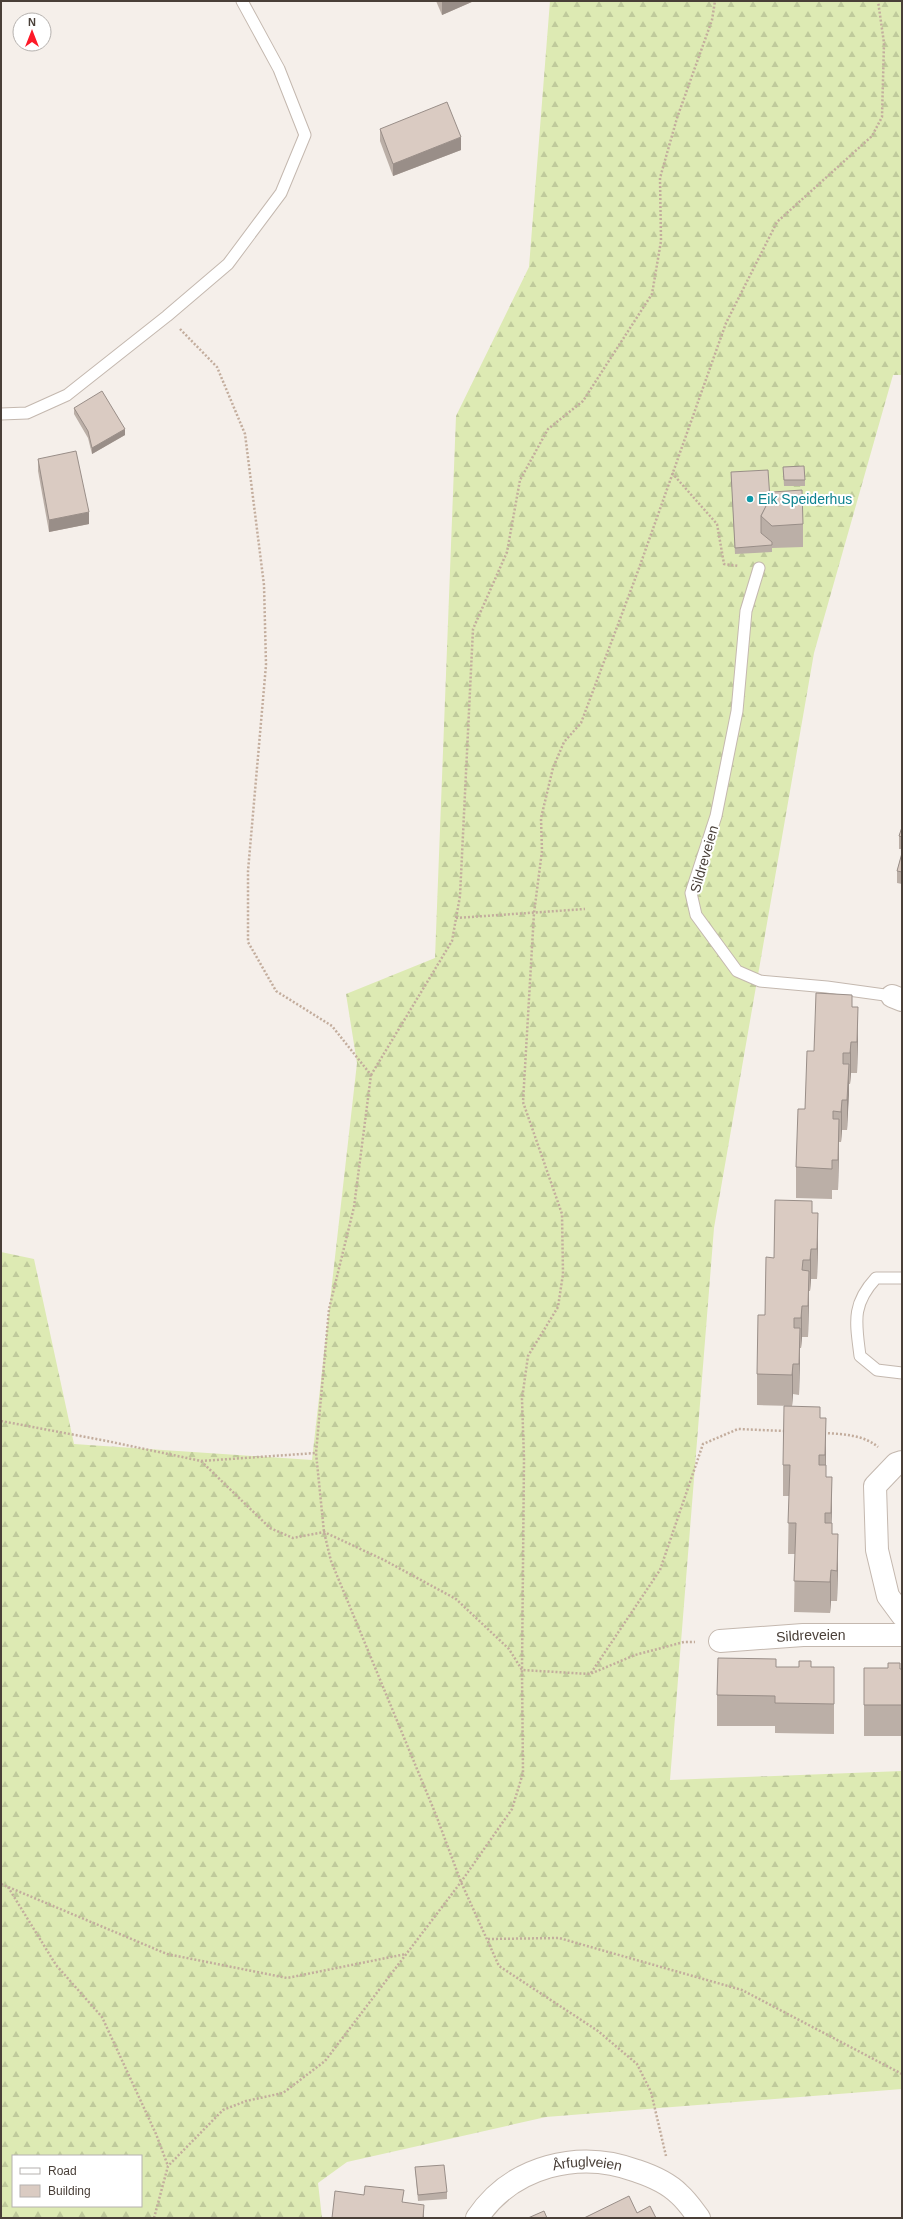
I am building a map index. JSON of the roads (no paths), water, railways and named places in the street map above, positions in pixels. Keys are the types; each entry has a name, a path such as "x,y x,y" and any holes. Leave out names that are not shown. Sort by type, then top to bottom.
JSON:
{"street":[{"path":"899,1463 875,1486 877,1550 888,1596 902,1615"},
{"name":"Sildreveien","path":"720,1641 803,1635 902,1635"},
{"name":"Årfuglveien","path":"477,2218 499,2191 517,2179 534,2170 567,2162 603,2162 620,2165 664,2183 680,2194 699,2218"}],"lane":[{"path":"1,414 27,413 67,395 167,316 232,258 281,193 305,135 279,69 242,1"},
{"name":"Sildreveien","path":"759,568 746,611 737,711 716,816 691,893 696,915 737,971 760,982 827,987 897,998"},
{"path":"902,1278 876,1278 864,1291 856,1317 860,1356 877,1370 902,1373"}],"place":[{"name":"Eik Speiderhus","path":"750,499"}]}
